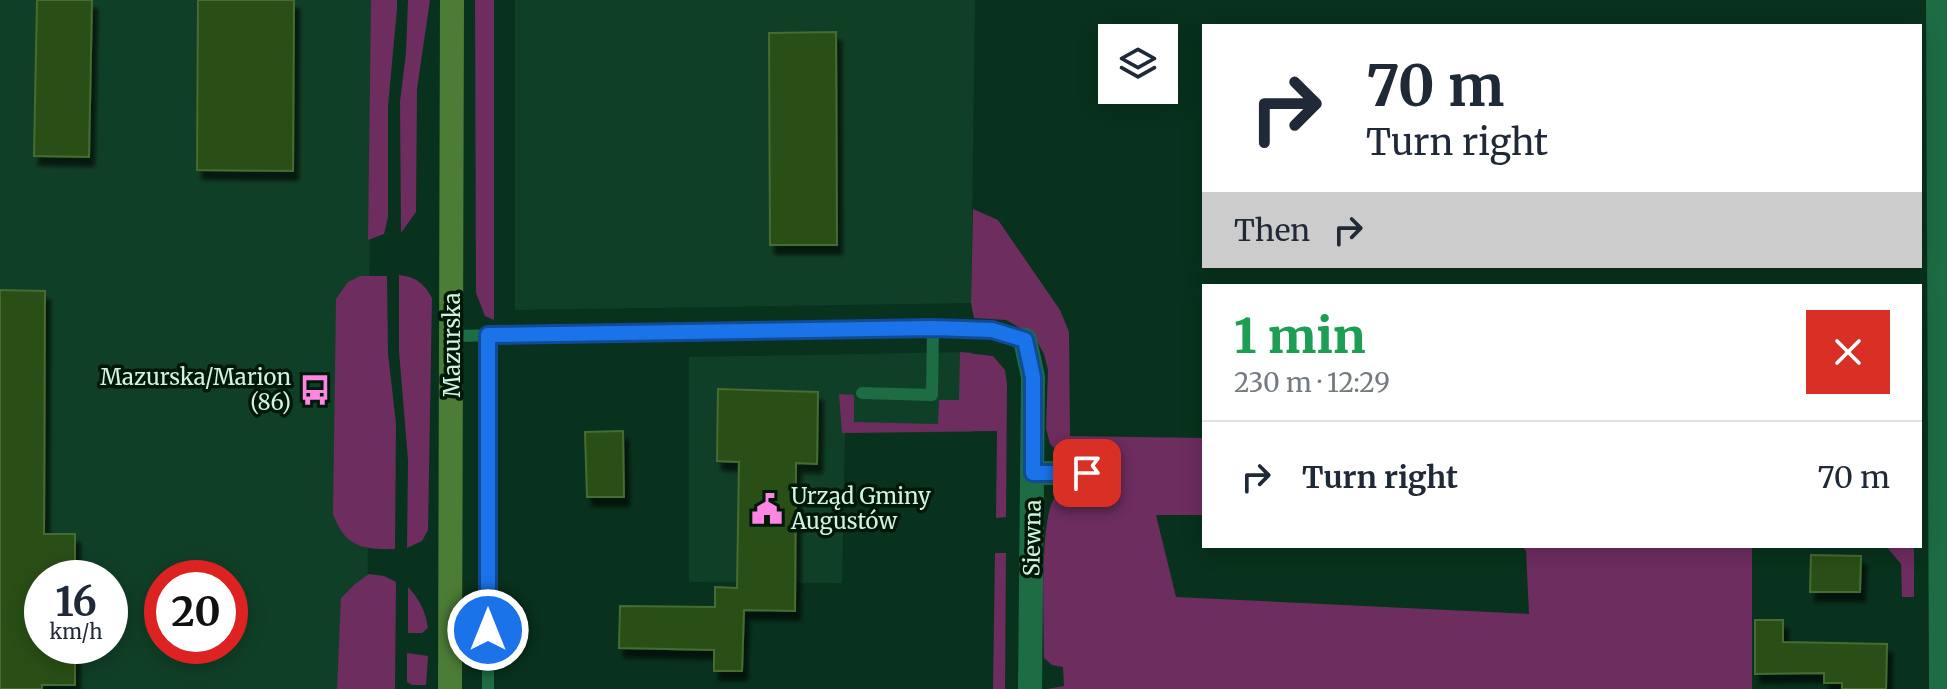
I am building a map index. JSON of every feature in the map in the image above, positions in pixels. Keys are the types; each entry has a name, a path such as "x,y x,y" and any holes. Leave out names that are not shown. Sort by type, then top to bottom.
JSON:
{"main road":[{"name":"Mazurska","path":"450,689 452,0"}],"street":[{"path":"1941,16 1941,689"},
{"name":"Siewna","path":"1025,340 1033,377 1030,689"},
{"path":"1033,473 1087,473"}],"lane":[{"path":"452,336 933,328 992,330 1025,340"},
{"path":"862,393 932,395 933,328"},
{"path":"488,335 488,689"}],"shaded area":[{"path":"0,0 371,0 367,689 0,689"},
{"path":"371,0 397,0 397,9 388,106 388,217 384,234 368,240"},
{"path":"408,0 430,0 417,89 416,212 401,233 400,102"},
{"path":"475,0 494,0 494,320 485,316 476,293"},
{"path":"515,0 975,0 971,303 515,310"},
{"path":"973,209 998,220 1060,310 1069,332 1070,436 1202,438 1202,515 1156,515 1176,597 1529,614 1524,548 1752,548 1752,689 1047,689 1064,686 1063,667 1052,665 1044,658 1044,549 1050,508 1059,493 1071,487 1090,486 1089,460 1067,460 1050,444 1046,428 1048,370 1034,336 1006,320 974,318 971,303"},
{"path":"399,275 419,282 432,298 428,530 422,541 407,548 408,460 399,351"},
{"path":"360,276 387,276 388,353 396,424 395,549 374,549 356,544 343,534 333,514 336,299 348,282"},
{"path":"960,352 993,356 1005,370 1006,517 996,518 997,431 842,433 839,394 854,395 854,422 938,424 939,400 959,400"},
{"path":"972,352 971,432 845,433 842,583 689,582 689,357"},
{"path":"1888,548 1914,548 1914,597 1902,597 1901,564"},
{"path":"995,553 1006,553 1005,689 993,689"},
{"path":"369,574 396,582 395,689 337,689 341,598"},
{"path":"408,587 419,601 425,616 428,628 422,633 408,633"},
{"path":"407,653 428,656 426,685 407,682"}],"building":[{"path":"37,0 92,0 89,157 34,156"},
{"path":"198,0 294,0 293,171 197,170"},
{"path":"836,32 837,245 770,245 769,33"},
{"path":"0,290 45,291 44,534 75,534 75,560 24,560 24,664 75,664 75,685 0,689"},
{"path":"718,389 818,392 817,464 796,463 795,611 744,610 742,671 714,671 714,650 619,648 620,606 715,607 715,587 737,588 739,462 717,461"},
{"path":"623,431 624,497 587,497 585,432"},
{"path":"1811,555 1861,556 1860,592 1810,592"},
{"path":"1755,620 1783,620 1783,642 1887,644 1886,689 1842,689 1842,683 1824,683 1824,673 1755,674"}],"place":[{"name":"Mazurska/Marion (86)","path":"315,390"},
{"name":"Urząd Gminy Augustów","path":"767,509"}],"route":[{"path":"488,630 488,335 933,328 992,330 1025,340 1033,377 1033,473 1087,473"}]}
